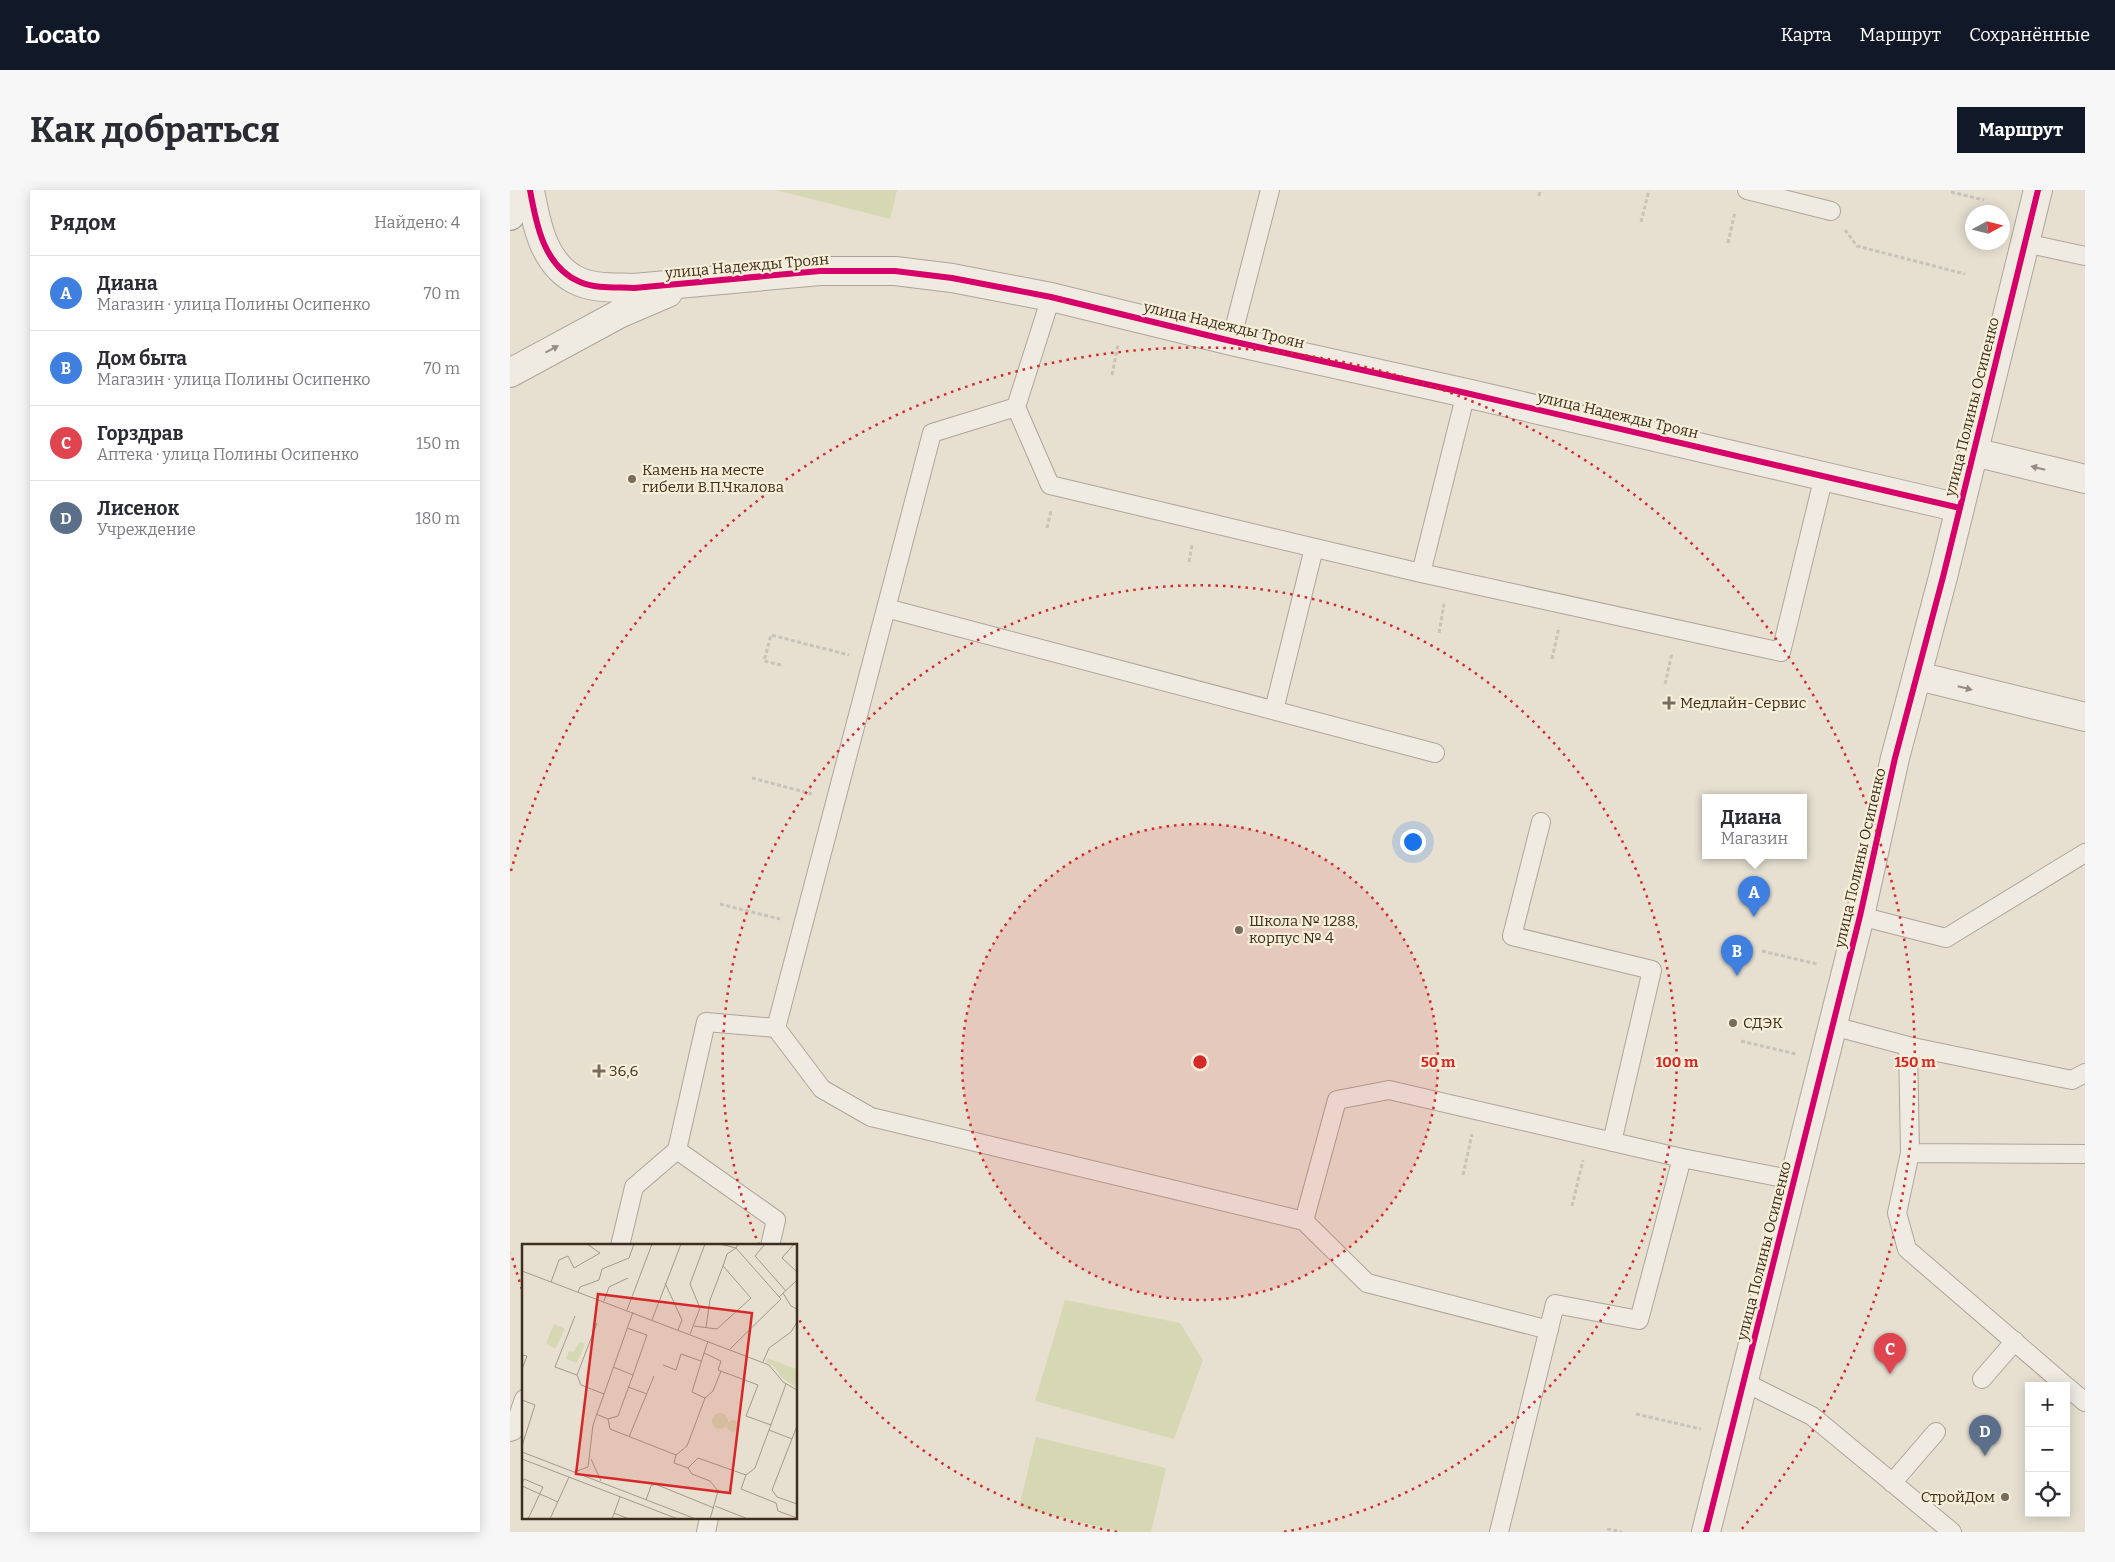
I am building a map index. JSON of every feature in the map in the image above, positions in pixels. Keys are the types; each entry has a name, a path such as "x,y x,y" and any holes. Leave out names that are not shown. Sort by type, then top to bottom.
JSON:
{"street":[{"path":"510,216 516,190"},
{"name":"улица Надежды Троян","path":"530,190 534,216 547,251 561,271 581,282 634,288 820,271 895,271 952,278 1051,297 1231,341 1466,393 1960,508"},
{"name":"улица Полины Осипенко","path":"1706,1532 1860,916 1895,758 1918,676 2038,190"},
{"name":"улица Надежды Троян","path":"510,373 619,314 696,283"},
{"path":"1974,452 2085,479"},
{"path":"1918,676 2085,717"}],"lane":[{"path":"1231,341 1270,190"},
{"path":"1747,190 1831,211"},
{"path":"2025,242 2085,256"},
{"path":"1051,297 1016,407 1050,485 1421,573 1781,652 1824,476"},
{"path":"1421,573 1466,393"},
{"path":"776,1028 932,434 1016,407"},
{"path":"1274,710 1314,548"},
{"path":"886,608 1435,753"},
{"path":"1540,822 1512,936 1652,970 1612,1142"},
{"path":"1860,916 1946,938 2085,853"},
{"path":"620,1244 634,1187 677,1150 706,1022 776,1028 822,1089 871,1117 1304,1220 1367,1283 1549,1330"},
{"path":"1832,1026 1908,1046 2072,1080 2085,1073"},
{"path":"1908,1046 1910,1152 1897,1213 1908,1249 2061,1382"},
{"path":"1304,1220 1337,1100 1389,1090 1682,1158 1794,1180"},
{"path":"677,1150 776,1220 770,1244"},
{"path":"1910,1152 2085,1154"},
{"path":"1499,1532 1555,1304 1638,1320 1682,1158"},
{"path":"1982,1379 2015,1341"},
{"path":"1744,1382 1812,1416 1952,1532"},
{"path":"2070,1389 2085,1402"},
{"path":"510,1432 513,1431 522,1405"},
{"path":"1892,1483 1936,1432"}],"path":[{"path":"1539,196 1540,190"},
{"path":"1641,222 1649,190"},
{"path":"1950,192 1984,200"},
{"path":"1728,243 1736,208"},
{"path":"1831,211 1857,246 1965,274"},
{"path":"1112,375 1120,336"},
{"path":"1552,658 1564,605"},
{"path":"1665,684 1678,630"},
{"path":"781,664 764,661 771,635 872,661"},
{"path":"752,778 835,800"},
{"path":"720,904 803,925"},
{"path":"1762,951 1846,972"},
{"path":"1741,1041 1824,1061"},
{"path":"1463,1175 1478,1110"},
{"path":"1572,1206 1589,1136"},
{"path":"1636,1414 1730,1436"},
{"path":"1608,1528 1622,1532"}],"green space":[{"path":"776,190 897,190 890,219"},
{"path":"1065,1300 1180,1323 1203,1360 1174,1439 1035,1401"},
{"path":"1036,1437 1166,1468 1151,1532 1121,1532 1019,1507"}],"cycle path":[{"path":"530,190 535,217 550,255 568,275 580,282 593,286 634,288 820,271 895,271 952,278 1051,297 1231,341 1466,393 1960,508"},
{"path":"1706,1532 1860,916 1895,758 1943,577 2038,190"}],"place":[{"name":"Камень на месте гибели В.П.Чкалова","path":"632,479"},
{"name":"Медлайн-Сервис","path":"1669,703"},
{"name":"Диана","path":"1754,917"},
{"name":"Школа № 1288, корпус № 4","path":"1239,930"},
{"name":"Дом быта","path":"1737,976"},
{"name":"СДЭК","path":"1733,1023"},
{"name":"36,6","path":"599,1071"},
{"name":"Горздрав","path":"1890,1374"},
{"name":"Лисенок","path":"1985,1456"},
{"name":"СтройДом","path":"2005,1497"}]}
